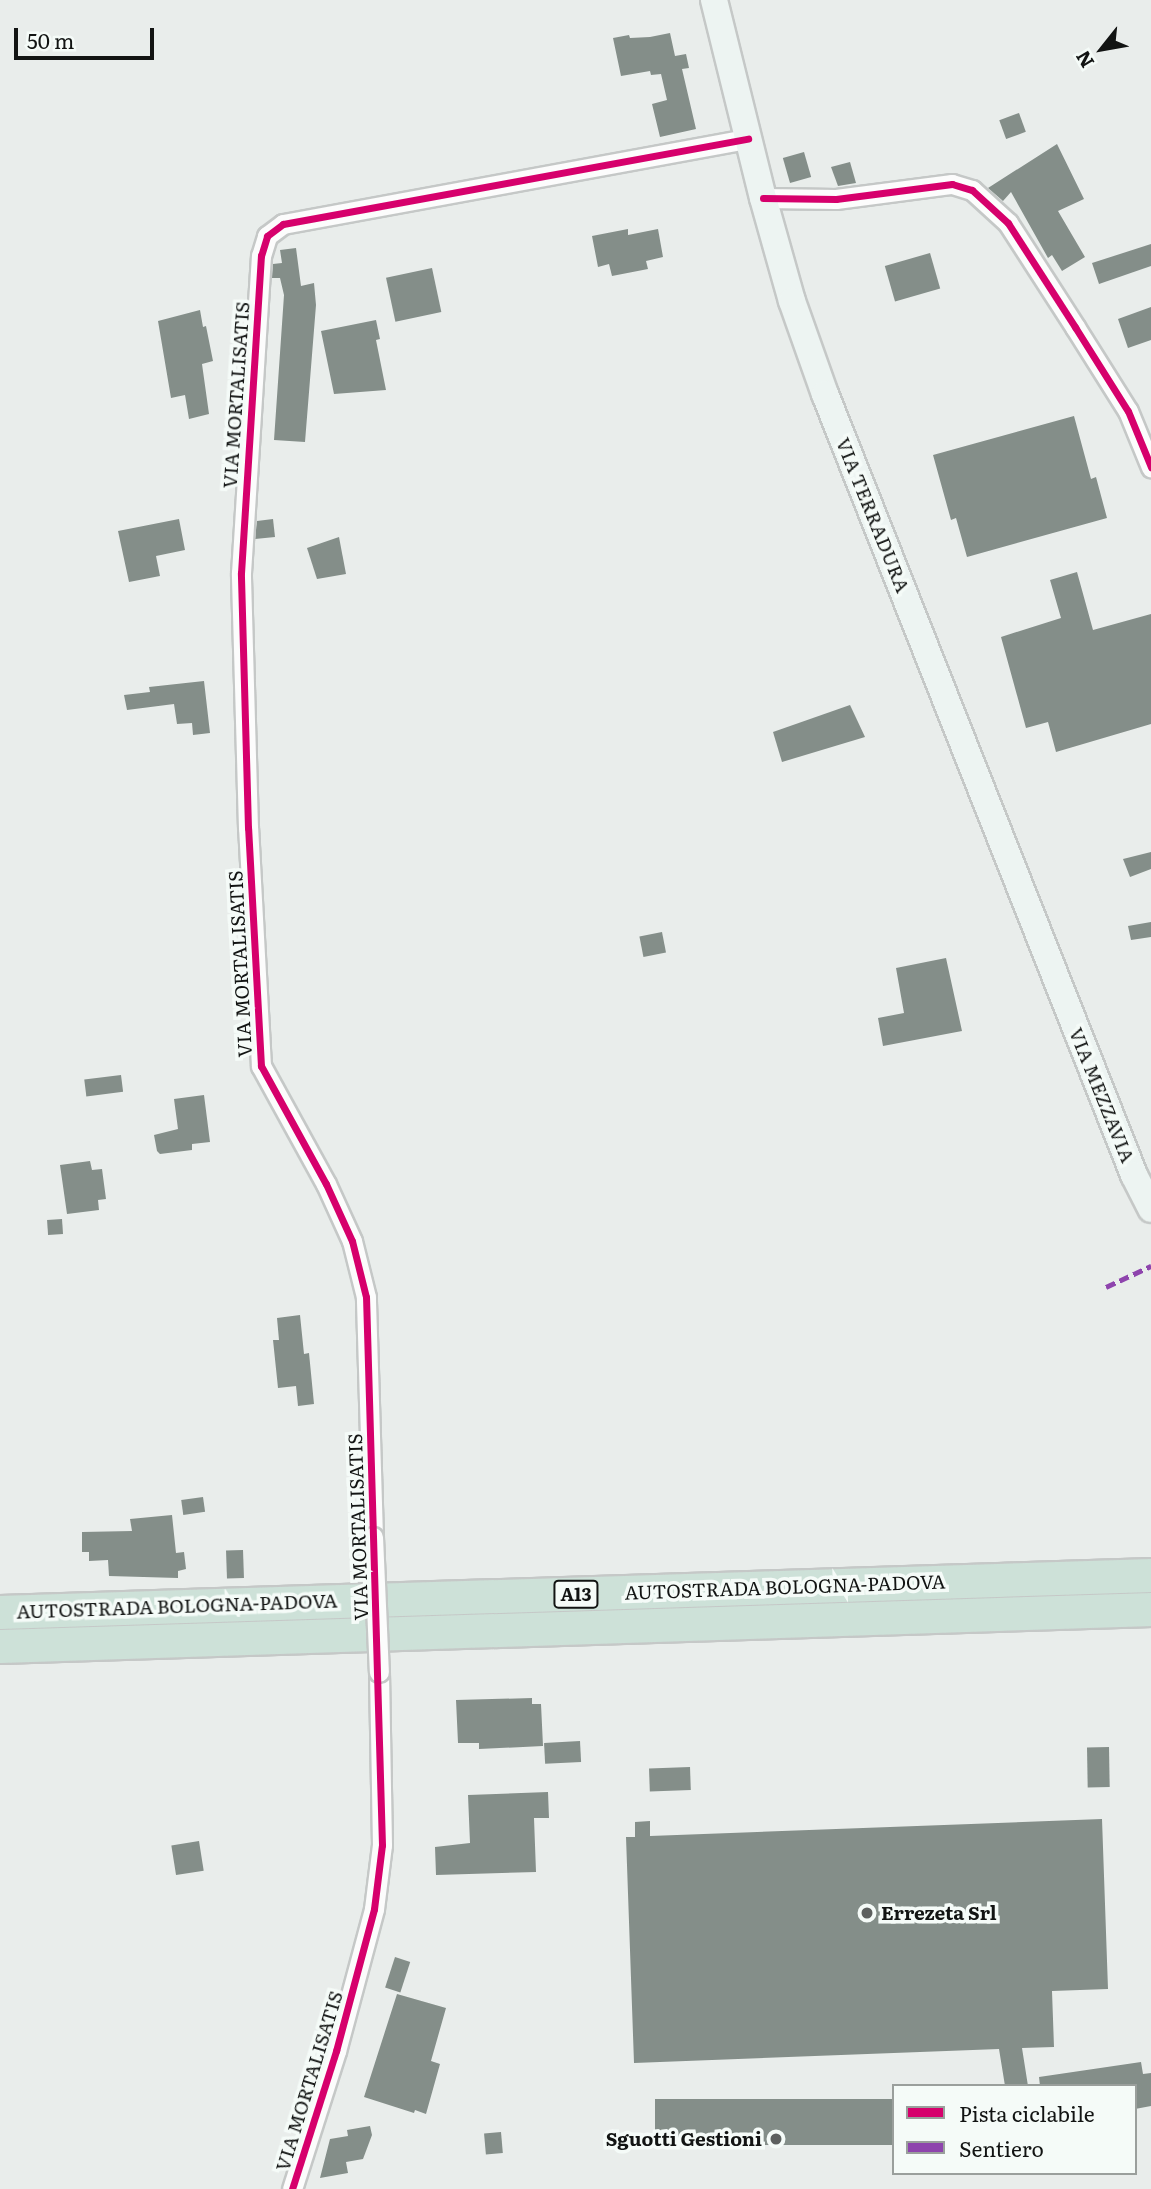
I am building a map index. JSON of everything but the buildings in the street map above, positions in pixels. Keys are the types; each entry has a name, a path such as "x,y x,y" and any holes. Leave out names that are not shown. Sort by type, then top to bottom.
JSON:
{"highway":[{"name":"AUTOSTRADA BOLOGNA-PADOVA","path":"0,1612 1151,1575"},
{"name":"AUTOSTRADA BOLOGNA-PADOVA","path":"0,1646 1151,1609"}],"main road":[{"name":"VIA TERRADURA","path":"715,0 763,198 792,301 825,394 1072,1018"},
{"name":"VIA MEZZAVIA","path":"1072,1018 1134,1175 1151,1209"}],"street":[{"name":"VIA MORTALISATIS","path":"292,2189 336,2051 374,1909 382,1845 366,1297 347,1229 326,1184 261,1066 248,828 241,573 261,256 267,236 283,224 748,139"},
{"path":"763,198 836,199 952,184 972,190 1008,223 1128,411 1151,467"}],"marked path":[{"path":"1106,1287 1151,1266"}],"cycle path":[{"path":"292,2189 336,2051 374,1909 382,1845 366,1297 352,1241 326,1184 261,1066 248,828 241,573 261,256 267,236 283,224 748,139"},
{"path":"763,198 836,199 952,184 972,190 1008,223 1128,411 1151,467"}],"place":[{"name":"Errezeta Srl","path":"867,1913"},
{"name":"Sguotti Gestioni","path":"776,2139"}]}
